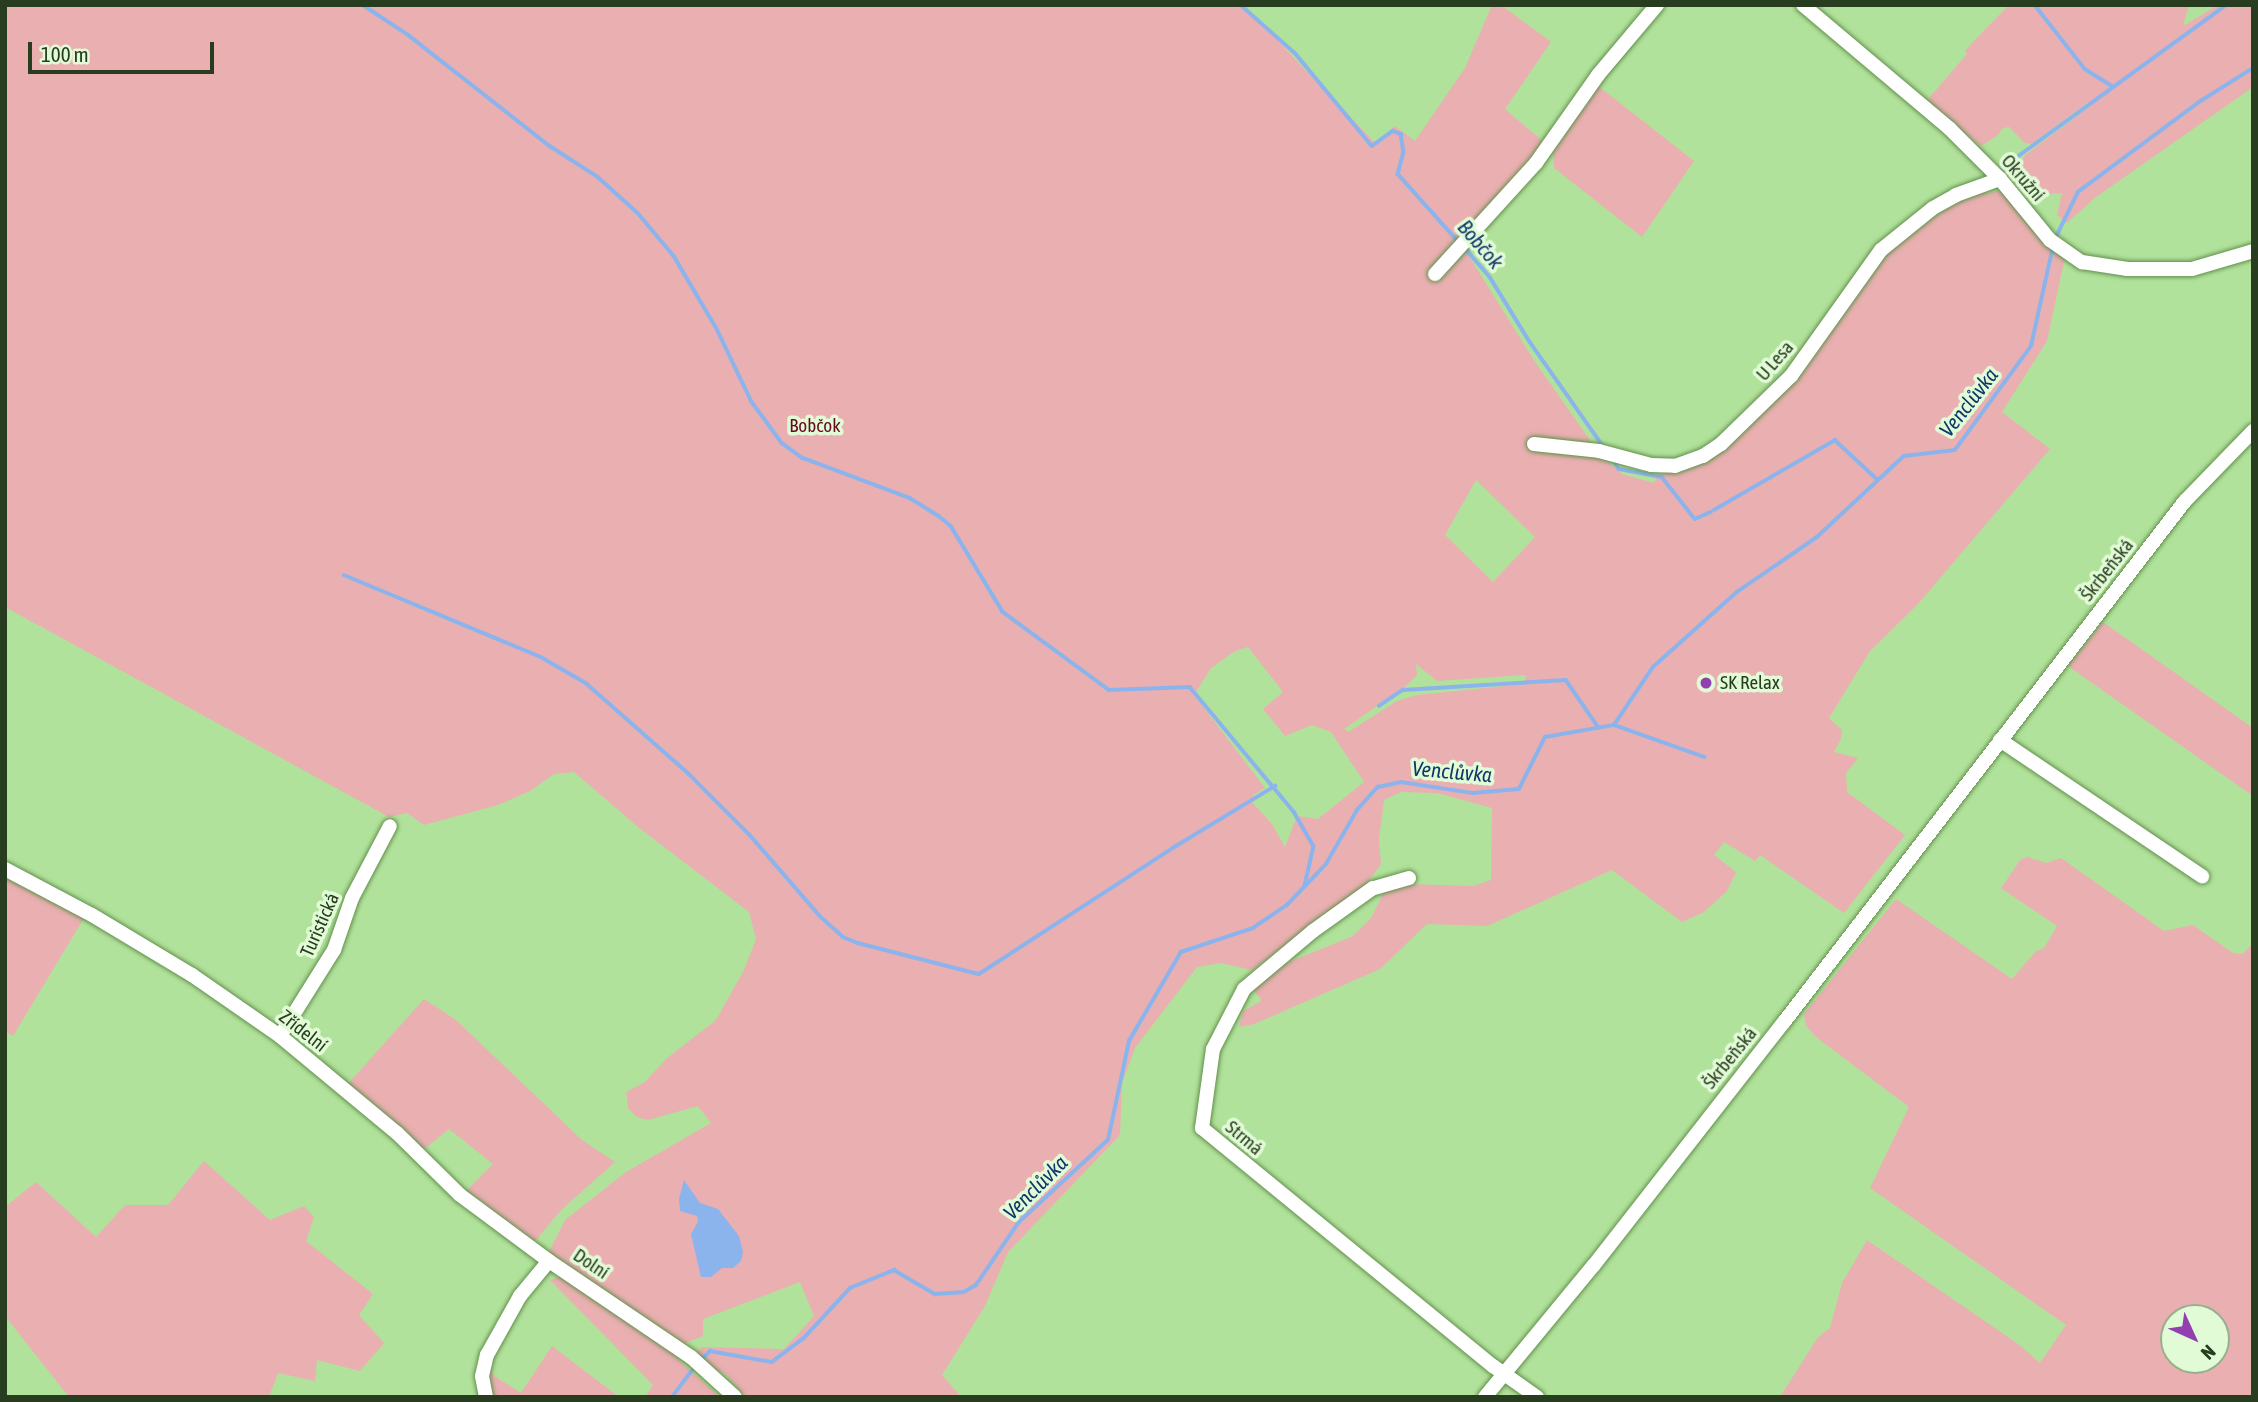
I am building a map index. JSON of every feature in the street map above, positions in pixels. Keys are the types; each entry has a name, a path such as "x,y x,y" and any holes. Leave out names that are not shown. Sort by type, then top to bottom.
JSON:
{"street":[{"path":"1435,274 1536,163 1598,75 1657,5"},
{"name":"Okružní","path":"1803,5 1949,128 2000,179 2056,244 2082,262 2127,269 2192,269 2253,251"},
{"name":"U Lesa","path":"1534,444 1599,451 1651,465 1675,466 1703,456 1721,444 1791,376 1881,250 1933,208 1956,195 2000,179"},
{"name":"Škrbeňská","path":"1485,1397 1784,1022 2185,500 2253,431"},
{"path":"2000,740 2202,876"},
{"name":"Turistická","path":"280,1036 334,950 352,898 390,826"},
{"name":"Zřídelní","path":"5,869 92,915 192,975 280,1036 397,1133 460,1195 549,1261"},
{"name":"Strmá","path":"1409,878 1373,888 1313,931 1244,989 1213,1049 1202,1128 1505,1374"},
{"name":"Dolní","path":"486,1397 482,1376 487,1355 520,1296 549,1261 691,1357 735,1397"},
{"path":"1505,1374 1537,1397"}],"green space":[{"name":"Bobčok","path":"5,5 1244,5 1375,143 1395,126 1415,141 1465,68 1492,5 1501,5 1551,42 1505,109 1546,144 1469,228 1470,258 1535,362 1592,443 1540,441 1529,451 1605,459 1622,474 1654,483 1658,474 1690,469 1722,448 1889,251 1945,209 1971,195 2003,191 2065,257 2047,341 2002,412 2050,449 1918,604 1870,651 1829,718 1842,730 1834,752 1858,758 1846,773 1847,792 1905,835 1844,913 1760,855 1755,861 1724,842 1714,855 1736,872 1727,891 1704,912 1682,922 1612,870 1487,926 1427,924 1380,969 1254,1024 1239,1027 1243,1011 1261,999 1249,986 1267,971 1353,936 1371,918 1384,892 1406,884 1473,886 1491,880 1492,808 1437,793 1401,792 1384,800 1379,839 1381,864 1362,890 1252,970 1221,963 1197,967 1135,1048 1122,1083 1120,1135 1008,1252 985,1306 942,1375 961,1397 746,1397 724,1373 706,1365 694,1354 702,1347 784,1349 814,1316 800,1282 703,1319 703,1336 683,1344 649,1322 683,1364 720,1397 645,1397 653,1385 550,1280 570,1273 549,1252 565,1220 626,1172 711,1123 698,1106 648,1120 637,1117 628,1108 626,1092 645,1082 666,1059 716,1020 744,970 756,939 749,912 638,827 574,772 554,774 530,791 498,805 424,825 407,813 389,817 5,607","holes":["1476,480 1535,537 1493,582 1445,535","1248,647 1283,692 1263,709 1285,736 1312,725 1331,732 1364,782 1318,819 1297,816 1285,847 1272,824 1252,802 1253,795 1265,788 1194,695 1211,668 1235,651","1416,664 1437,681 1526,675 1524,684 1417,695 1397,701 1348,732 1344,729 1417,675"]},
{"path":"2009,5 2189,5 2183,26 2218,5 2253,5 2253,87 2096,197 2067,223 2057,215 2062,193 2050,194 2030,182 2020,170 2021,162 2025,155 2092,105 2087,103 2031,144 2025,143 2009,127 2003,128 1997,136 1981,146 1928,103 1929,98 1967,54 1965,51"},
{"path":"1597,85 1694,161 1642,237 1554,168 1553,154 1557,142"},
{"path":"2103,622 2253,728 2253,796 2068,666"},
{"path":"2028,857 2046,863 2061,858 2164,931 2193,925 2233,953 2243,954 2253,943 2253,1397 1780,1397 1818,1337 1830,1328 1842,1283 1867,1240 2018,1344 2040,1363 2066,1325 1870,1188 1909,1107 1816,1037 1806,1026 1804,1014 1896,899 2012,979 2035,952 2044,948 2057,926 2001,888 2021,859"},
{"path":"5,874 84,918 13,1036 5,1031"},
{"path":"424,999 456,1020 582,1140 615,1162 561,1210 536,1240 525,1239 465,1192 493,1164 449,1129 423,1150 347,1085"},
{"path":"204,1161 270,1220 304,1206 314,1217 306,1241 373,1294 359,1315 384,1343 360,1371 317,1360 315,1381 278,1373 269,1397 69,1397 5,1316 5,1207 36,1182 96,1237 125,1205 168,1205"},
{"path":"552,1346 619,1397 493,1397 489,1389 490,1365 494,1376 521,1393"}],"water":[{"path":"684,1180 700,1203 718,1209 739,1236 743,1252 741,1261 733,1268 722,1268 711,1277 701,1277 691,1234 698,1222 697,1216 680,1211 679,1199"}],"waterway":[{"path":"363,5 407,34 550,146 598,177 638,213 674,256 717,329 752,402 782,443 803,458 910,498 939,516 951,526 1003,612 1109,690 1190,687 1294,812 1314,846 1305,886"},
{"name":"Bobčok","path":"1241,5 1296,54 1372,146 1393,131 1401,134 1404,152 1398,174 1458,241"},
{"path":"2035,5 2085,69 2112,86"},
{"path":"2002,168 2226,5"},
{"name":"Venclůvka","path":"2055,239 2078,192 2199,102 2253,68"},
{"name":"Bobčok","path":"1463,246 1490,277 1530,342 1603,446"},
{"name":"Venclůvka","path":"701,1360 710,1351 772,1362 803,1339 850,1288 894,1270 935,1294 964,1292 976,1285 1019,1222 1108,1140 1129,1041 1181,952 1253,928 1287,905 1326,864 1357,810 1378,787 1401,782 1473,793 1519,789 1545,737 1614,725 1653,667 1737,592 1817,537 1904,456 1955,450 2031,346 2053,247"},
{"name":"Bobčok","path":"1714,510 1835,440 1877,479"},
{"name":"Bobčok","path":"1614,461 1619,469 1662,477 1695,519 1711,512"},
{"path":"344,575 541,657 586,683 688,773 749,834 820,916 843,937 979,974 1176,846 1275,786"},
{"path":"1379,706 1403,690 1566,680 1599,728"},
{"path":"1614,725 1705,757"},
{"name":"Venclůvka","path":"672,1397 696,1365"}],"place":[{"name":"SK Relax","path":"1706,683"}]}
